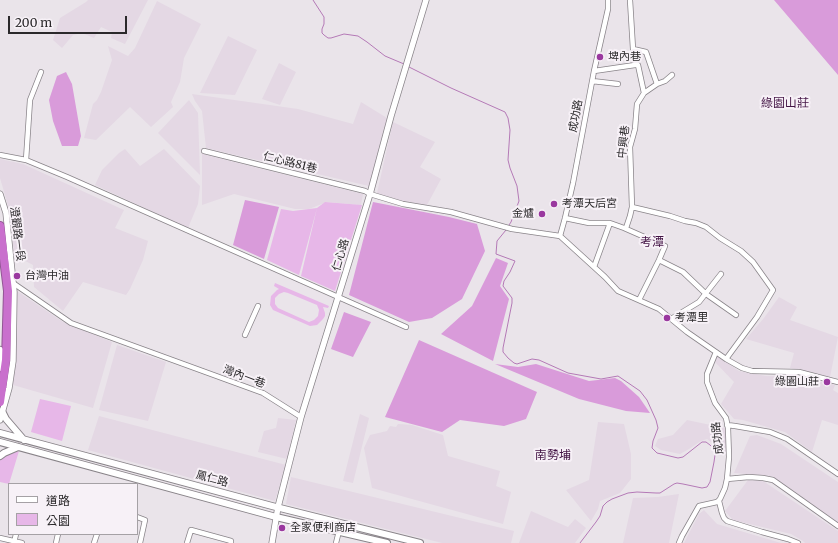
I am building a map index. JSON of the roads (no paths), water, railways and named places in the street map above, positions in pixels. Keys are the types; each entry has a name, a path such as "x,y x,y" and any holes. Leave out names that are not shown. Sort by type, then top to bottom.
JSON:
{"highway":[{"path":"0,226 8,290 6,360 0,402"}],"main road":[{"path":"0,350 2,353 0,368"},
{"path":"2,411 6,419 24,440"},
{"name":"鳳仁路","path":"0,433 420,543"},
{"name":"鳳仁路","path":"0,442 276,516 387,543"},
{"path":"0,456 19,447"}],"street":[{"name":"仁心路","path":"272,543 278,507 301,417 370,194 391,116 426,0"},
{"name":"成功路","path":"560,236 608,9 608,0"},
{"path":"630,0 633,49 646,52 657,84"},
{"path":"594,71 638,65 644,93 657,84 665,81 672,75"},
{"path":"26,160 30,100 40,72"},
{"path":"592,81 618,84"},
{"name":"中興巷","path":"626,228 632,207 630,148 635,129 637,104 644,93"},
{"name":"仁心路81巷","path":"204,151 365,191 370,194"},
{"path":"0,155 26,160 406,327"},
{"name":"澄觀路一段","path":"0,194 6,213 14,292 13,361 9,388 0,420"},
{"path":"370,194 404,204 450,212 512,229 560,236 618,291 659,309 687,332 726,359 742,368 752,371 799,372 838,382"},
{"path":"632,207 696,223 706,227 741,251 752,262 773,290 757,317 726,359"},
{"path":"565,218 589,223 610,223 626,228 665,246 639,300"},
{"path":"594,267 610,223"},
{"path":"659,260 683,272 706,294 736,315"},
{"path":"671,319 699,302 720,274"},
{"name":"灣內一巷","path":"13,283 71,323 263,393 301,417"},
{"path":"245,335 258,306"},
{"name":"成功路","path":"716,352 707,374 707,382 715,403 726,418 729,457 725,488 719,500"},
{"path":"727,425 770,432 787,439 838,474"},
{"path":"727,479 749,477 773,480 838,526"},
{"path":"679,543 699,506 717,502 719,500 722,513 727,521 798,543"},
{"path":"138,517 145,520 140,543"},
{"path":"187,543 191,530 231,541 231,543"},
{"path":"336,543 339,531"},
{"path":"0,538 22,543"}],"waterway":[{"path":"313,0 324,17 322,33 328,38 344,34 358,36 385,56 404,64"},
{"path":"409,67 505,112 508,118 510,130 508,160 517,186 519,201 509,225"},
{"path":"506,230 497,241 496,254 515,261 504,281 503,286 512,298 503,348 503,352 508,358 517,364 532,359 539,360 568,373 601,379 618,376 640,391 647,400 658,428 652,448 657,453 678,458 683,457 702,442 706,442 714,449 714,462 710,482 707,487 702,488 677,483 660,493 628,493 612,499 603,506 600,516 580,543"}],"place":[{"name":"埤內巷","path":"600,57"},
{"name":"考潭天后宮","path":"554,204"},
{"name":"金爐","path":"542,214"},
{"name":"台灣中油","path":"17,276"},
{"name":"考潭里","path":"667,318"},
{"name":"綠園山莊","path":"827,382"},
{"name":"全家便利商店","path":"282,528"}],"district":[{"name":"綠園山莊","path":"785,104"},
{"name":"考潭","path":"652,243"},
{"name":"南勢埔","path":"553,456"}]}
